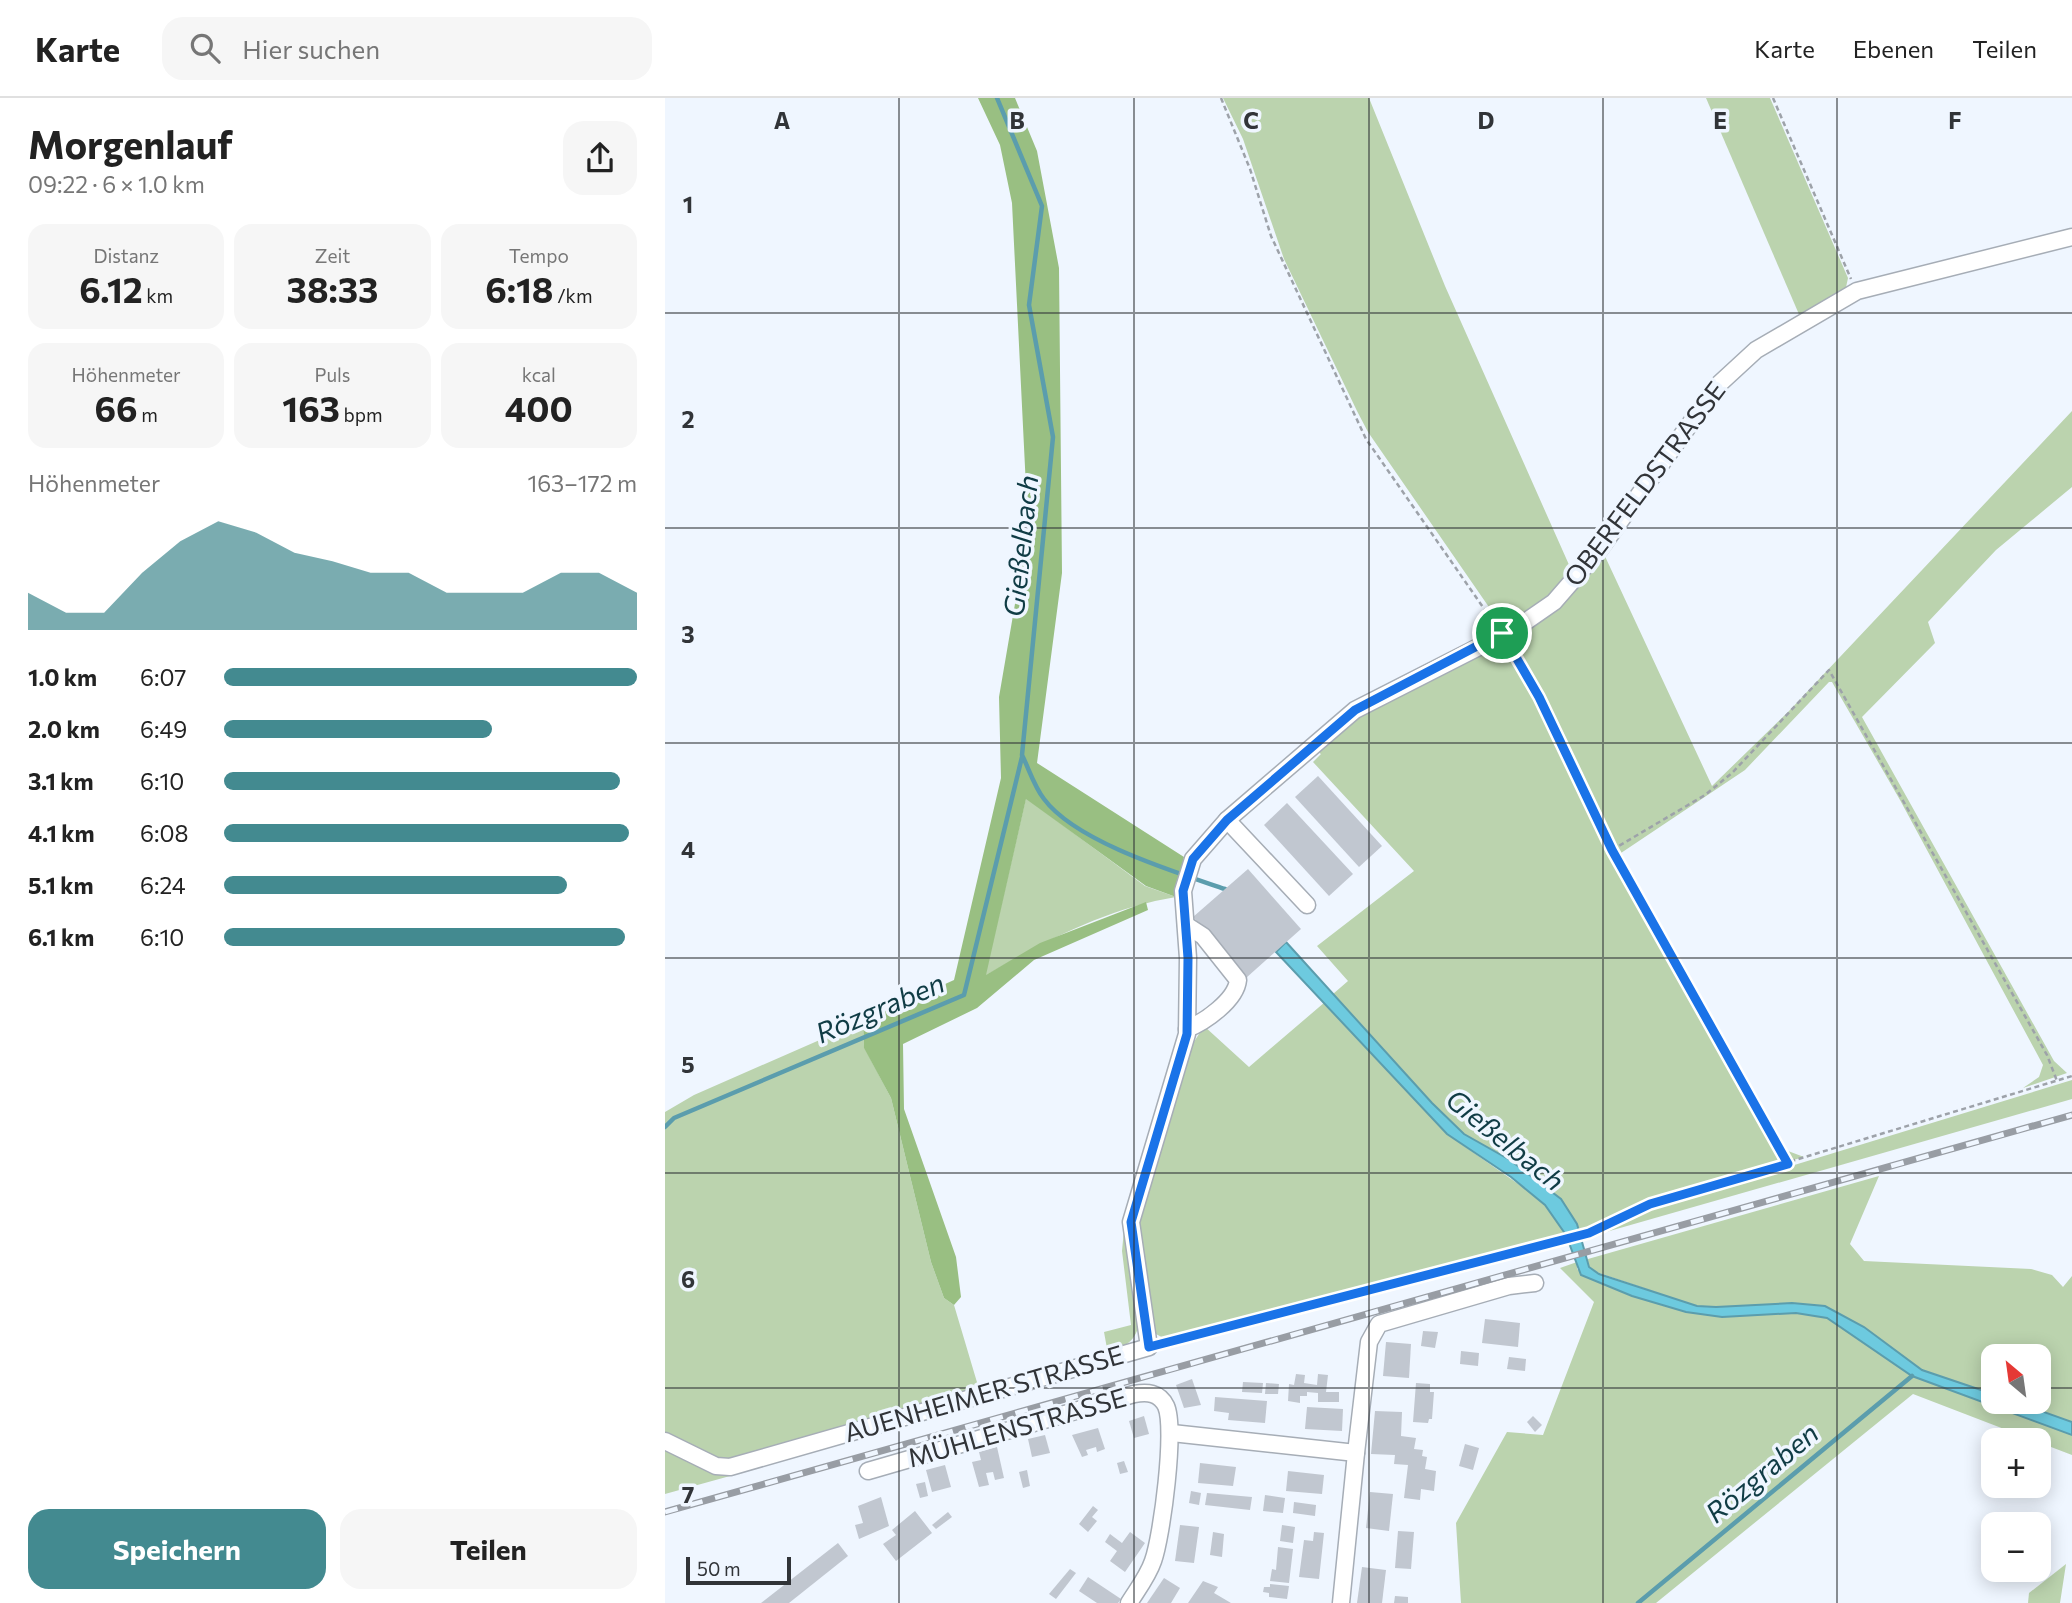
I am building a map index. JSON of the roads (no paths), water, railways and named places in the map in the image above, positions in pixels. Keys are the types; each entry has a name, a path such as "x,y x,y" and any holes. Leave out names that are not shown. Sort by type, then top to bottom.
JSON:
{"street":[{"name":"OBERFELDSTRASSE","path":"1193,859 1227,820 1355,710 1518,627 1554,602 1581,570 1718,385 1756,350 1857,291 2072,237"},
{"path":"1227,820 1307,905"},
{"name":"AUENHEIMER STRASSE","path":"665,1441 716,1466 730,1467 1149,1347 1131,1222 1174,1087 1187,1029 1183,891 1193,859"},
{"path":"1186,925 1203,936 1238,980 1233,994 1197,1025 1187,1029"},
{"path":"1341,1603 1369,1342 1379,1324 1509,1286 1535,1283"},
{"name":"MÜHLENSTRASSE","path":"868,1471 1148,1392 1158,1396 1166,1405 1172,1433 1160,1533 1153,1561 1129,1603"},
{"path":"1172,1433 1356,1453"}],"water":[{"path":"1286,942 1432,1103 1464,1134 1510,1160 1561,1199 1577,1224 1589,1267 1599,1274 1697,1306 1792,1303 1825,1306 1864,1327 1922,1370 1981,1390 1981,1401 1912,1376 1827,1318 1796,1313 1722,1317 1686,1312 1632,1296 1581,1275 1566,1235 1545,1205 1511,1177 1447,1134 1276,952"},
{"path":"2015,1414 2050,1414 2072,1422 2072,1435"}],"waterway":[{"name":"Gießelbach","path":"997,98 1042,206 1029,305 1053,437 1022,755 1044,799 1059,815 1079,829 1128,854 1225,889"},
{"name":"Rözgraben","path":"665,1127 674,1118 964,995 1022,757"},
{"name":"Rözgraben","path":"1638,1603 1912,1376"}],"railway":[{"path":"665,1512 2072,1115"}]}
